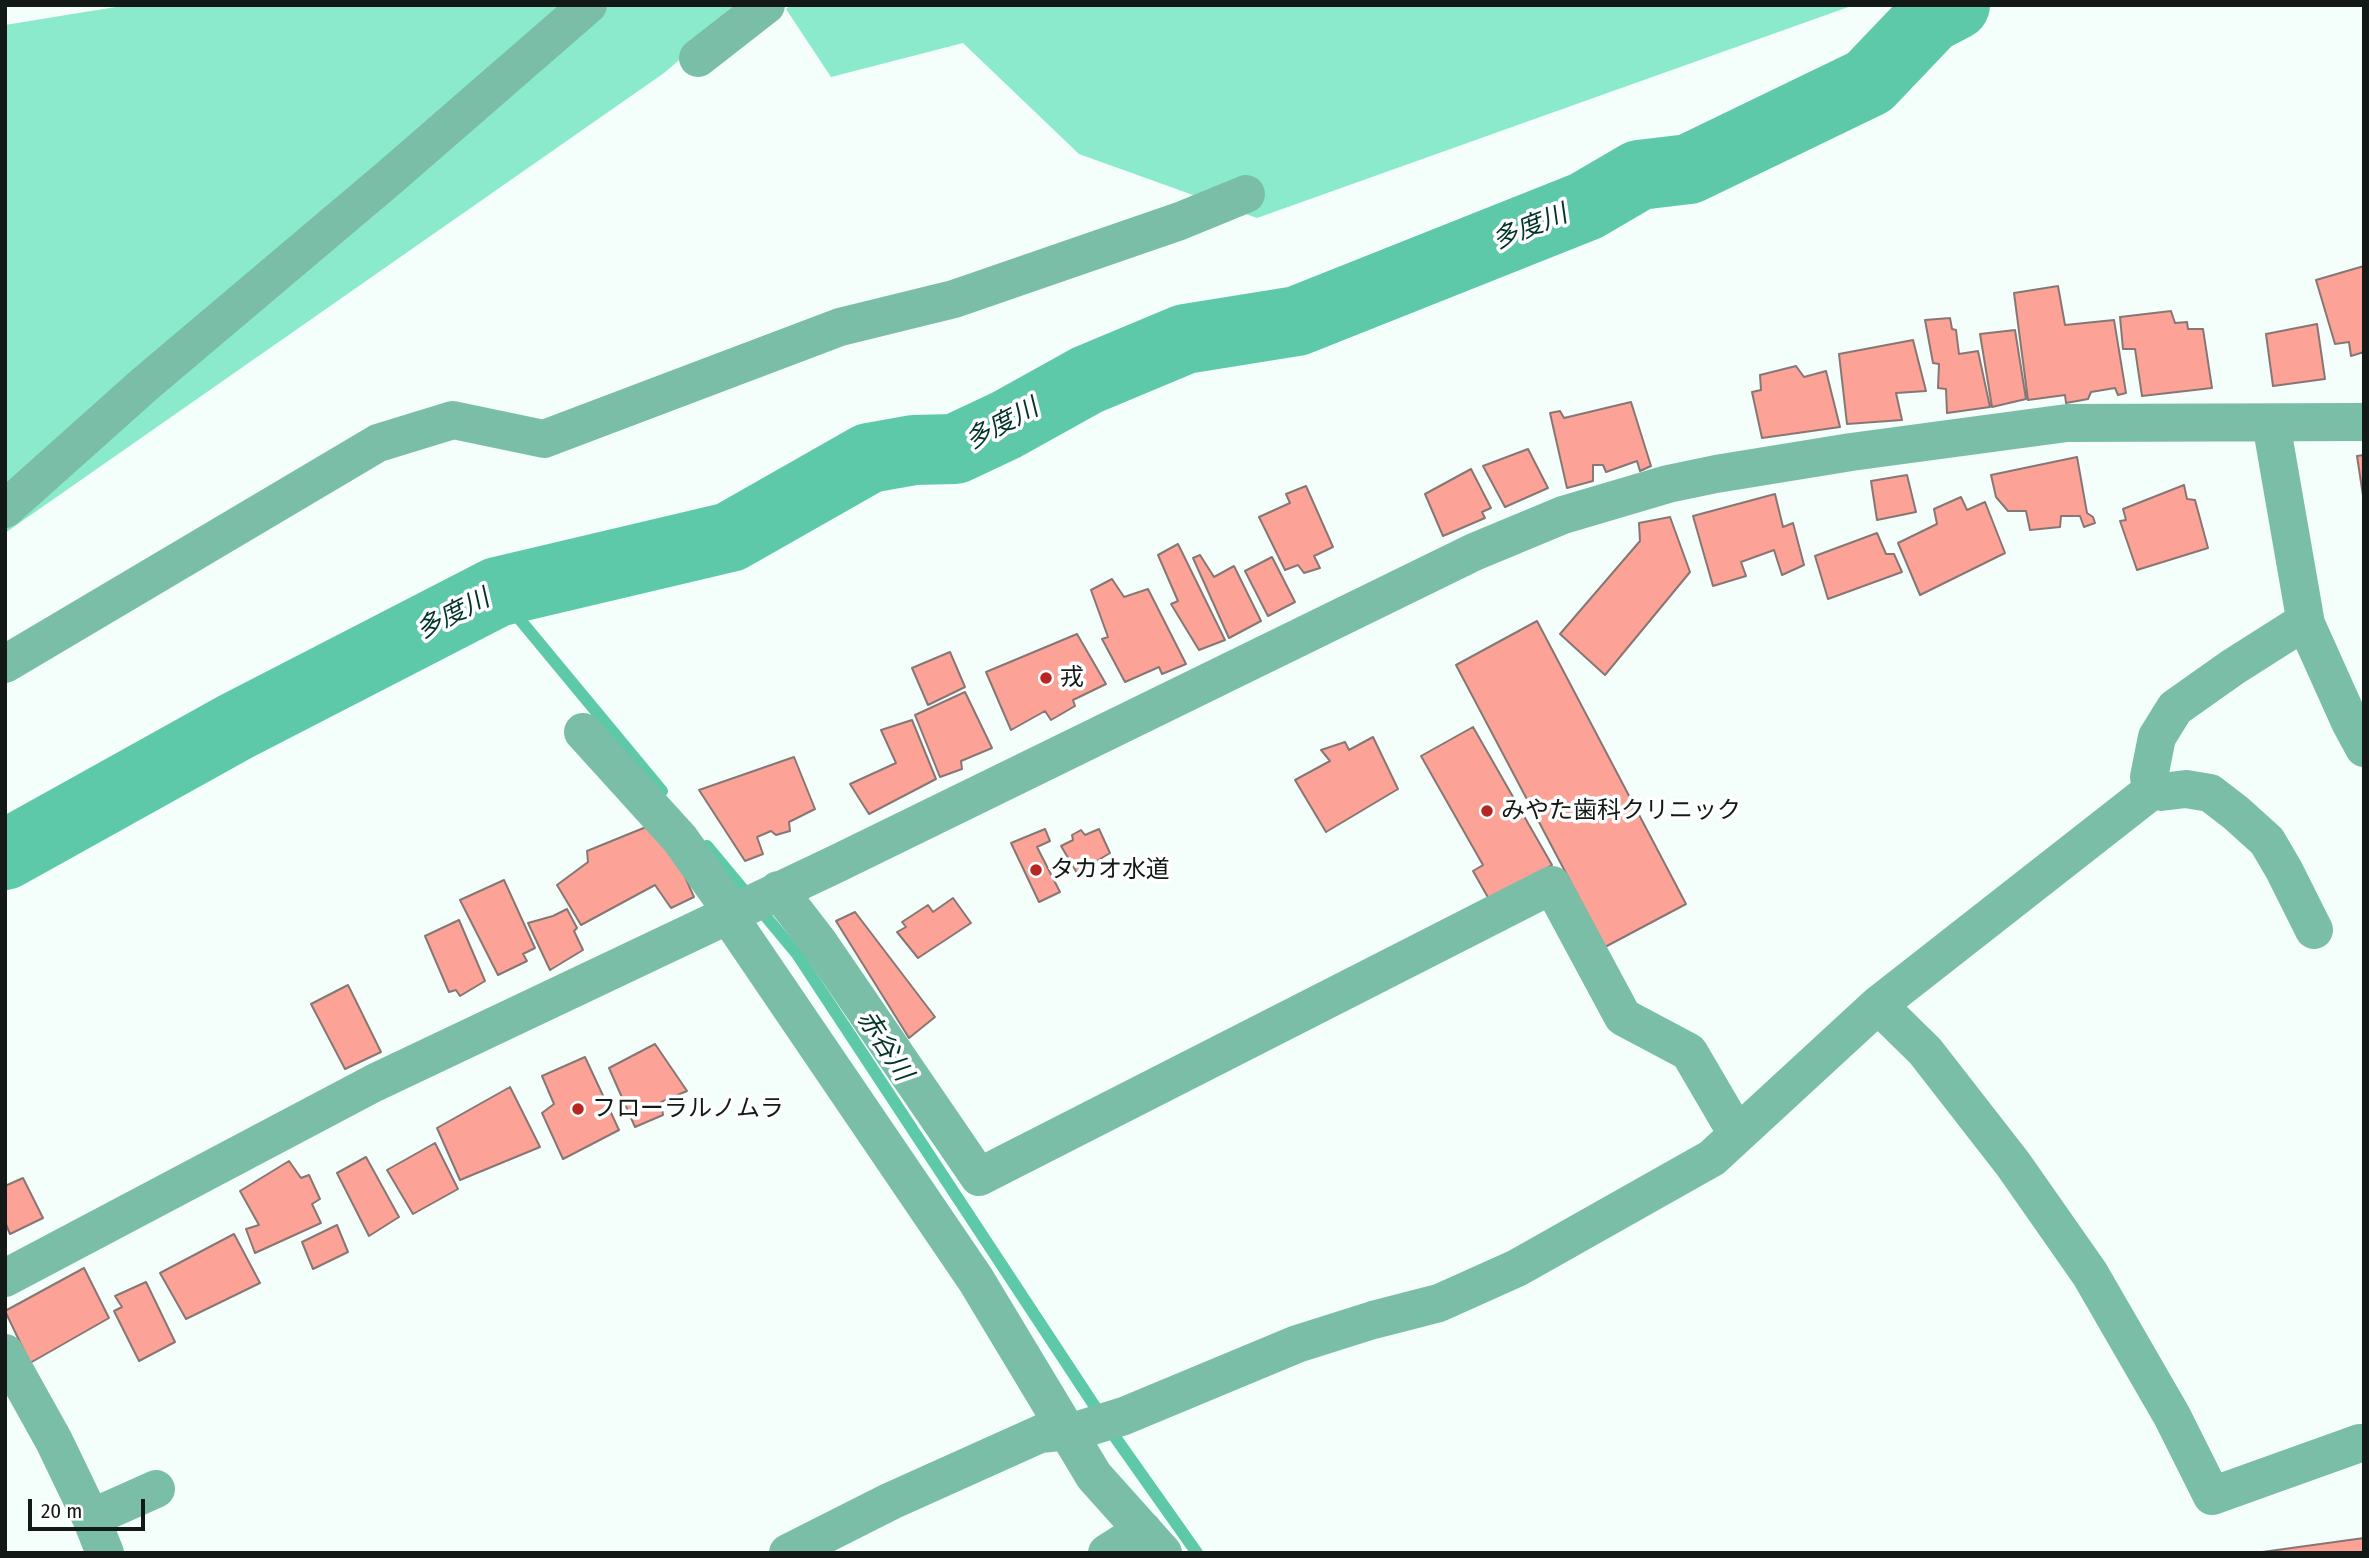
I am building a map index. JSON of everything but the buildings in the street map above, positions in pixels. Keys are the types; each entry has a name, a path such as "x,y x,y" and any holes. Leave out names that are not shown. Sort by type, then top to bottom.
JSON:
{"street":[{"path":"5,509 145,384 588,5"},
{"path":"698,58 766,5"},
{"path":"5,664 378,443 453,420 544,439 839,327 954,299 1180,221 1247,194"},
{"path":"5,1279 374,1083 728,915 1462,557 1563,515 1668,484 1716,474 1851,452 2067,423 2364,422"},
{"path":"2271,423 2306,624 2364,748"},
{"path":"2306,624 2296,627 2243,660 2175,708 2157,737 2149,777 2155,788 2161,792 2186,789 2210,793 2267,841 2314,930"},
{"path":"583,732 680,839 724,901 728,915 976,1280 1073,1430 1094,1476 1153,1542 1107,1553"},
{"path":"788,1553 891,1501 1040,1434 1073,1430 1124,1416 1297,1344 1373,1320 1440,1303 1517,1268 1712,1158 1878,1005 2155,788"},
{"path":"778,890 819,943 979,1177 1552,885 1623,1017 1689,1052 1737,1134"},
{"path":"1878,1005 1925,1051 2013,1164 2090,1273 2172,1416 2212,1496 2360,1443"},
{"path":"5,1353 54,1441 98,1535 156,1489"}],"green space":[{"path":"128,5 744,5 664,73 5,533 5,25"},
{"path":"791,5 1854,5 1257,218 1079,154 963,43 831,77 786,9"}],"waterway":[{"name":"多度川","path":"5,855 235,727 497,592 730,537 869,458 914,450 955,449 1006,425 1087,380 1185,339 1297,321 1586,206 1639,175 1689,169 1869,82 1930,18 1955,5"},
{"name":"赤谷川","path":"497,592 662,791"},
{"name":"赤谷川","path":"707,846 797,954 1115,1437 1197,1553"}],"place":[{"name":"戎","path":"1046,678"},
{"name":"みやた歯科クリニック","path":"1487,811"},
{"name":"タカオ水道","path":"1036,870"},
{"name":"フローラルノムラ","path":"578,1109"}]}
